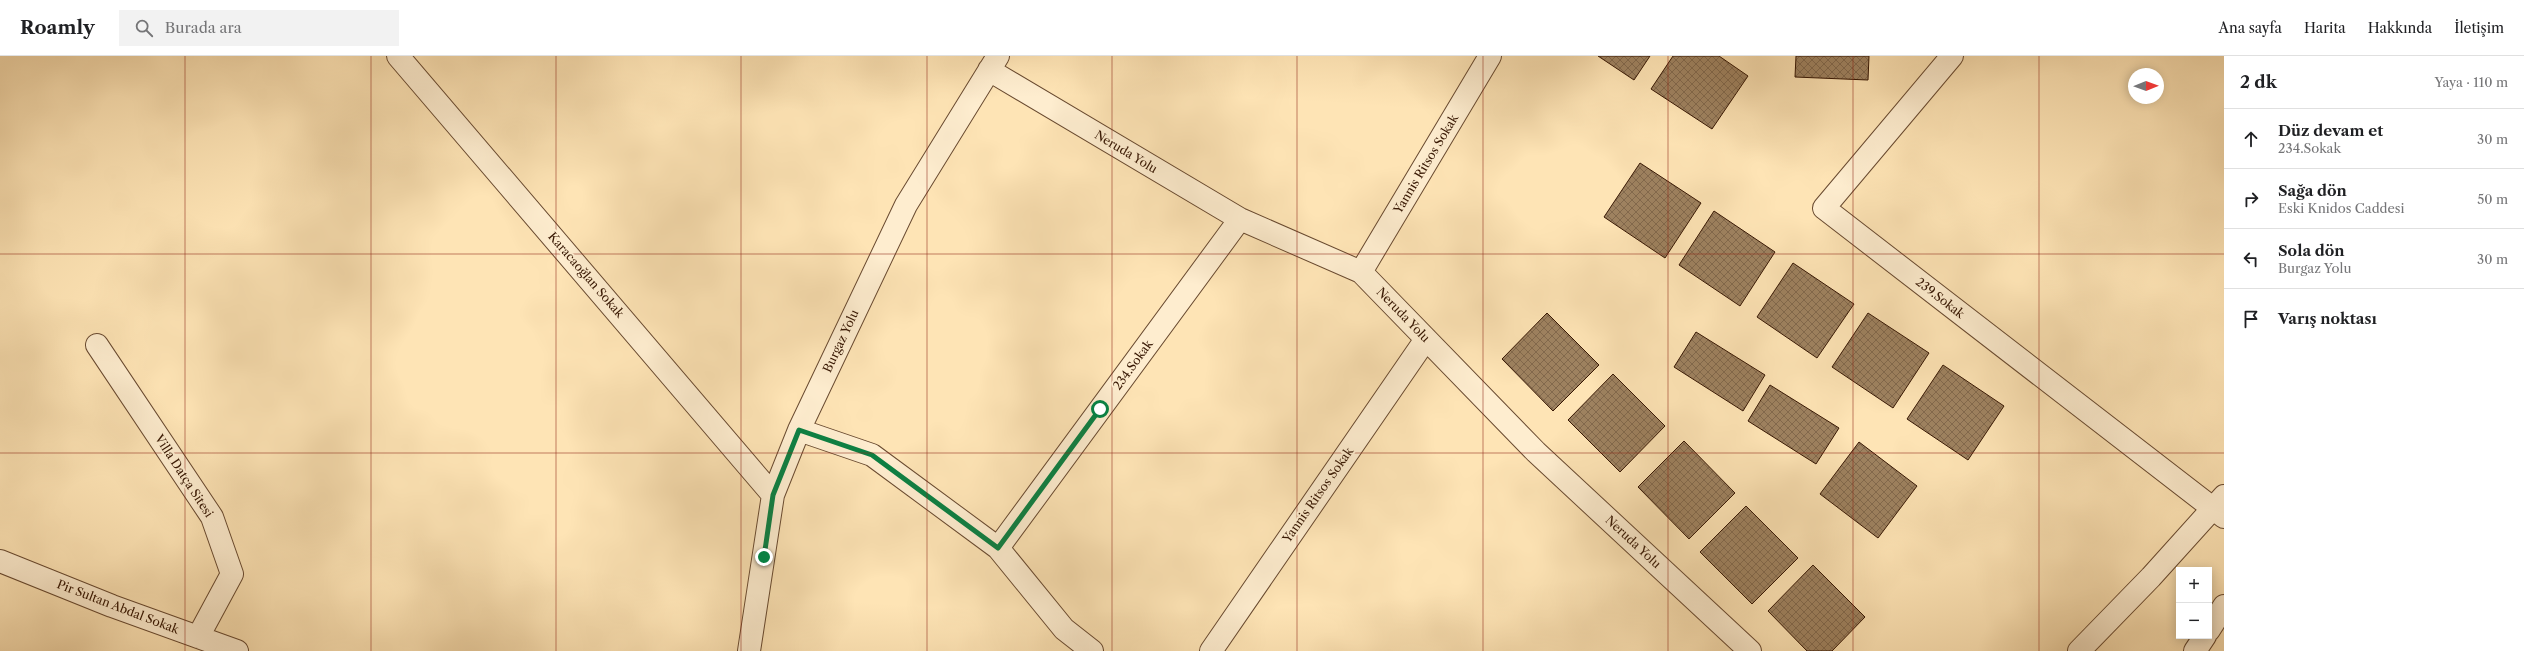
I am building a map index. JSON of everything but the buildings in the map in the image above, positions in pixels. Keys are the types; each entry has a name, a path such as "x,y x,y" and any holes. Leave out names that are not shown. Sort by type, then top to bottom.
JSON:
{"street":[{"name":"Karacaoğlan Sokak","path":"398,56 773,495"},
{"name":"Yannis Ritsos Sokak","path":"1361,272 1490,56"},
{"name":"239.Sokak","path":"1952,56 1824,208 2221,507"},
{"name":"Burgaz Yolu","path":"749,651 773,495 799,430 906,205 993,63"},
{"name":"Neruda Yolu","path":"993,63 1240,220 1361,272 1536,452 1750,651"},
{"name":"234.Sokak","path":"998,548 1240,220"},
{"name":"Yannis Ritsos Sokak","path":"1211,651 1426,339"},
{"name":"Villa Datça Sitesi","path":"97,345 212,517 232,574 198,637"},
{"path":"799,430 872,455 998,548 1064,629 1092,651"},
{"path":"2079,651 2221,507"},
{"name":"Pir Sultan Abdal Sokak","path":"0,561 237,651"},
{"path":"2212,625 2224,606"},
{"path":"2195,651 2203,639"}],"route":[{"path":"764,557 773,495 799,430 872,455 998,548 1100,409"}]}
